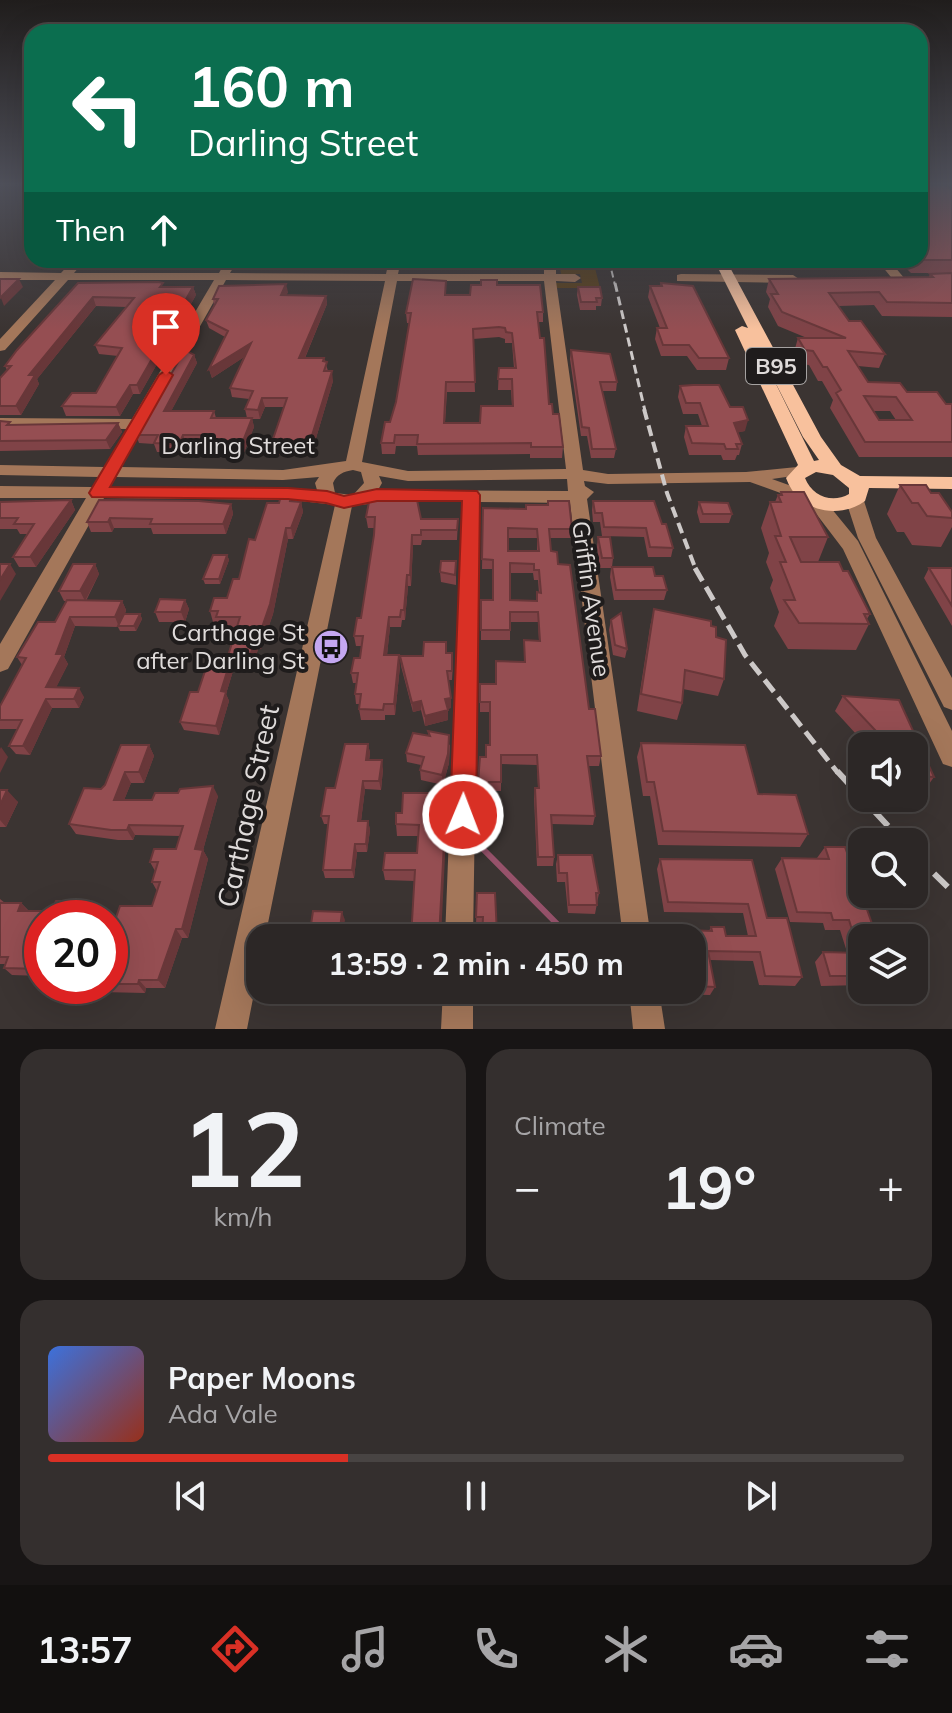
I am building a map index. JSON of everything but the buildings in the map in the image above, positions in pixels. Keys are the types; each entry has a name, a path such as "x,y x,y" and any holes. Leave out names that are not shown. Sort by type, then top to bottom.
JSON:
{"main road":[{"name":"B95","path":"714,268 723,278 812,437 855,492"},
{"name":"B95","path":"721,268 804,468 795,482 812,499 833,505 855,492 952,483"},
{"path":"804,468 834,469"}],"street":[{"path":"0,347 72,268"},
{"path":"0,663 227,268"},
{"path":"332,470 324,483 345,499 373,483 361,467 393,268"},
{"path":"479,268 480,278"},
{"path":"884,279 906,280 892,268"},
{"path":"0,276 480,278 550,269 575,278"},
{"name":"Griffin Avenue","path":"550,269 574,474 635,924"},
{"path":"681,278 809,279"},
{"path":"0,423 138,424"},
{"path":"361,467 408,476 574,474 608,479 746,477 804,468"},
{"name":"Darling Street","path":"0,470 283,475 361,467"},
{"path":"746,477 812,499 846,537 876,598 942,713 952,756"},
{"path":"577,497 608,479"},
{"name":"Darling Street","path":"0,492 280,493 345,499 471,495 577,497"},
{"path":"855,492 867,538 952,700"},
{"path":"459,924 471,495"},
{"name":"Carthage Street","path":"231,1029 345,499"},
{"path":"876,598 899,599"},
{"path":"457,1029 458,1004"},
{"path":"646,1004 649,1029"}],"shaded area":[{"path":"560,268 595,268 600,288 556,288 556,283 582,283 580,274 561,274"}],"waterway":[{"path":"479,845 557,924"}],"railway":[{"path":"611,268 615,285"},
{"path":"615,283 645,411"},
{"path":"644,409 667,493 696,569"},
{"path":"696,569 745,655 838,773"},
{"path":"837,771 890,828"},
{"path":"928,868 952,891"}],"place":[{"name":"Carthage St after Darling St","path":"331,647"}],"route":[{"path":"166,375 98,493 288,494 327,497 337,502 352,502 377,495 471,495 463,815"}]}
